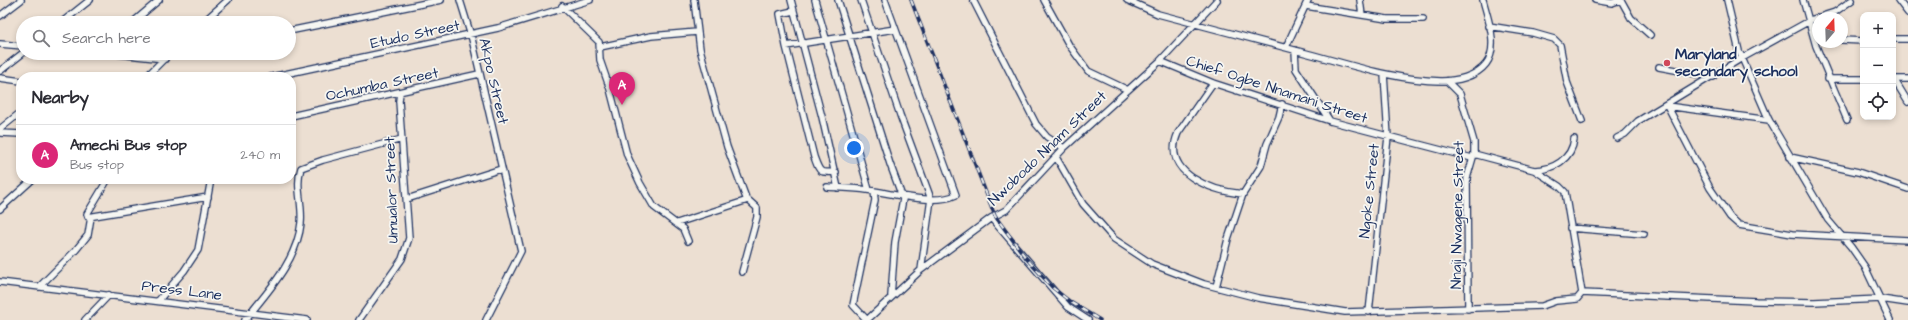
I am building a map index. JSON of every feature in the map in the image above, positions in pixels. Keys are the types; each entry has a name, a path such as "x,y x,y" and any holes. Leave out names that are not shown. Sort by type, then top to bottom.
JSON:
{"street":[{"path":"0,16 21,0"},
{"path":"70,16 90,0"},
{"path":"140,16 159,0"},
{"path":"210,16 228,0"},
{"path":"296,30 441,0"},
{"name":"Akpo Street","path":"460,0 470,34 521,251 486,320"},
{"name":"Etudo Street","path":"294,72 520,22 562,6 568,2 590,0"},
{"path":"694,0 697,32 727,147 746,198 757,208 757,217 742,272"},
{"path":"791,0 836,172 838,188"},
{"path":"815,0 826,41 875,200 853,305 867,320"},
{"path":"838,0 903,201 895,242 891,296"},
{"path":"861,0 900,115 931,199 920,270"},
{"path":"827,187 931,199 950,198 956,195 885,0"},
{"path":"973,0 1036,124 1047,137 1064,148"},
{"path":"1044,0 1069,45 1088,71 1128,90"},
{"path":"1127,0 1158,14 1384,74 1447,81 1471,74 1485,66 1492,53 1489,26 1483,0"},
{"name":"Nwobodo Nnam Street","path":"867,320 920,270 991,218 1006,210 1064,148 1160,61 1217,0"},
{"path":"1286,47 1308,0"},
{"path":"1360,0 1362,15"},
{"path":"1595,0 1612,3 1621,0 1631,18 1650,35"},
{"path":"1727,0 1742,58 1769,120 1812,195 1839,236 1854,251 1881,299 1890,320"},
{"path":"1803,0 1808,22 1812,30"},
{"path":"1617,138 1625,134 1638,121 1667,106 1742,58 1808,22 1835,12 1852,0"},
{"path":"1898,0 1908,13"},
{"path":"562,6 599,42 600,60 610,89 627,155 640,183 654,207 677,223 685,231 688,241"},
{"path":"1306,6 1387,19 1423,20"},
{"path":"794,11 780,14 786,46 819,171 822,173 836,172"},
{"path":"1489,26 1533,33 1554,39 1560,45 1567,82 1582,121"},
{"path":"786,46 826,41 895,29"},
{"path":"600,46 651,36 697,32"},
{"path":"1896,39 1908,39"},
{"path":"1848,40 1860,41"},
{"path":"0,44 16,45"},
{"path":"1819,48 1828,79 1847,120"},
{"path":"1295,50 1296,69 1330,121"},
{"path":"0,71 16,58"},
{"path":"151,72 163,60"},
{"name":"Chief Ogbe Nnamani Street","path":"1160,61 1213,84 1282,104 1330,121 1388,137 1534,170"},
{"path":"1660,67 1712,77"},
{"name":"Ochumba Street","path":"296,115 479,74"},
{"name":"Ngoke Street","path":"1369,312 1388,137 1384,74"},
{"path":"0,78 16,80"},
{"path":"1828,79 1860,79"},
{"path":"1896,79 1908,79"},
{"name":"Nnaji Nwagene Street","path":"1447,81 1460,94 1474,142 1473,156 1467,178 1468,309"},
{"path":"1213,84 1176,138 1177,156 1180,164 1191,179 1206,186 1227,192 1243,194"},
{"path":"1896,84 1908,102"},
{"name":"Umualor Street","path":"359,320 406,250 409,238 400,92"},
{"path":"1216,287 1228,238 1240,207 1243,194 1261,166 1267,144 1279,117 1282,104"},
{"path":"1667,106 1769,120"},
{"path":"1667,106 1713,195 1732,221 1739,225 1792,234 1908,240"},
{"path":"0,129 16,116"},
{"path":"0,133 16,134"},
{"path":"245,320 279,278 291,256 298,237 301,221 299,203 302,168 323,160 402,139"},
{"path":"1534,170 1552,168 1567,156 1575,143 1574,139"},
{"path":"1056,157 1083,204 1103,228 1114,238 1152,264 1190,280 1258,298 1345,312 1369,312 1542,306 1556,301 1577,299 1582,293"},
{"path":"1790,157 1858,172 1908,189"},
{"path":"407,199 501,168"},
{"path":"1534,170 1563,188 1582,293"},
{"path":"0,209 28,184"},
{"path":"91,217 87,214 105,184"},
{"path":"158,301 184,271 198,250 210,184"},
{"path":"91,217 208,197"},
{"path":"677,223 748,200"},
{"path":"39,286 75,251 88,235 91,217"},
{"path":"991,218 1068,307 1088,320"},
{"path":"1570,228 1644,234"},
{"name":"Press Lane","path":"0,282 307,320"},
{"path":"1582,293 1814,302 1881,299 1908,303"},
{"path":"85,320 109,295"}],"railway":[{"path":"911,0 995,216 1026,258 1053,288 1072,303 1100,320"}],"place":[{"name":"Maryland secondary school","path":"1667,63"},
{"name":"Amechi Bus stop","path":"622,105"}]}
